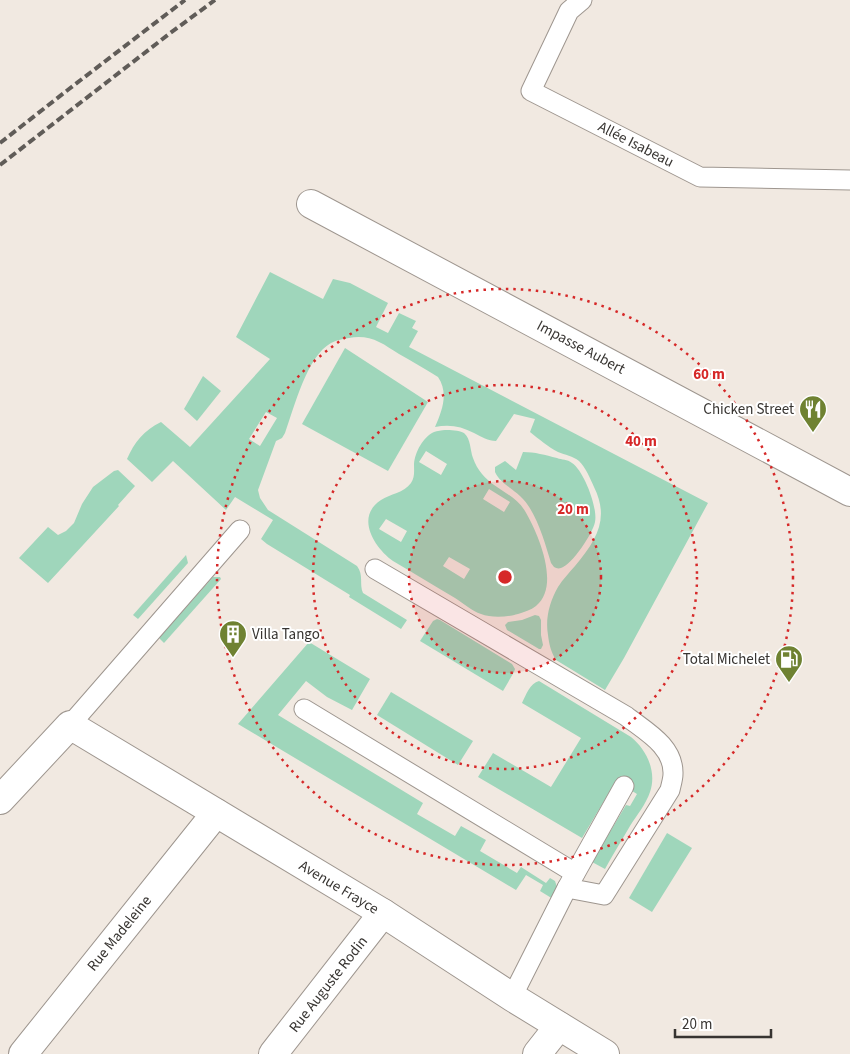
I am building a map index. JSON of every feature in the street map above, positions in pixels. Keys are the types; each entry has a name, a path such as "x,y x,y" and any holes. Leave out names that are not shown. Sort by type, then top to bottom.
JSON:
{"street":[{"name":"Impasse Aubert","path":"311,204 850,492"},
{"path":"0,800 70,724"},
{"name":"Avenue Frayce","path":"70,724 383,913 605,1054"},
{"name":"Rue Madeleine","path":"23,1054 216,812"},
{"name":"Rue Auguste Rodin","path":"273,1054 383,913"},
{"path":"537,1054 559,1026"}],"lane":[{"name":"Allée Isabeau","path":"582,0 569,11 532,91 700,177 850,180"},
{"path":"70,724 240,530"},
{"path":"304,709 571,881 604,895 670,790 673,773 670,758 661,743 626,716 375,569"},
{"path":"512,996 571,881 624,786"}],"green space":[{"path":"270,272 323,299 333,279 350,283 388,303 376,327 388,333 399,313 416,321 412,328 418,331 409,347 708,503 605,690 556,660 550,648 547,629 549,610 555,592 589,548 601,519 599,499 584,467 577,459 554,450 530,432 535,419 514,414 496,441 488,440 460,427 435,427 444,396 438,377 376,340 353,337 333,342 315,359 302,384 285,433 282,438 276,441 258,490 260,498 268,510 357,566 363,593 407,620 401,629 261,539 273,520 235,497 226,510 173,461 152,482 127,459 140,437 161,422 190,447 270,359 236,337","holes":["266,412 277,418 260,446 249,439"]},
{"path":"345,348 428,402 388,471 302,424"},
{"path":"203,376 221,391 197,421 184,409"},
{"path":"444,430 459,431 466,435 472,455 481,472 492,484 521,505 536,532 545,559 547,586 543,597 530,610 505,616 490,616 478,613 393,561 379,548 370,532 368,523 373,507 381,500 401,491 411,483 415,459 420,445 430,434","holes":["426,451 447,464 441,475 419,462","489,489 510,502 504,512 483,499","386,519 407,531 401,542 379,529","449,557 470,569 464,579 443,566"]},
{"path":"523,452 540,454 570,462 577,467 592,499 595,516 593,527 576,555 566,566 561,568 554,567 551,563 539,527 526,502 503,482 495,472 495,467 505,461 516,470"},
{"path":"118,470 135,486 48,583 19,558 48,527 58,535 66,531 74,523 82,504 93,487"},
{"path":"186,555 188,563 138,619 133,615"},
{"path":"213,577 220,577 221,579 164,643 159,638"},
{"path":"535,615 539,616 541,620 543,645 541,649 507,630 505,625 508,622 522,620"},
{"path":"437,619 512,664 515,669 514,672 503,691 420,641 433,621"},
{"path":"309,642 370,679 352,710 327,697 306,681 278,715 423,803 417,814 455,836 461,826 486,840 480,851 517,873 521,867 546,883 550,878 555,881 557,887 553,899 540,891 543,885 526,875 516,890 238,724"},
{"path":"539,681 631,737 642,748 649,762 652,777 650,792 605,869 592,862 626,805 630,806 637,794 616,781 582,838 478,777 493,753 551,787 581,738 522,703 531,687"},
{"path":"391,692 473,741 458,765 377,715"},
{"path":"667,833 692,848 652,912 629,898"}],"railway":[{"path":"0,143 185,0"},
{"path":"0,165 215,0"}],"place":[{"name":"Chicken Street","path":"813,433"},
{"name":"Villa Tango","path":"233,658"},
{"name":"Total Michelet","path":"789,683"}]}
